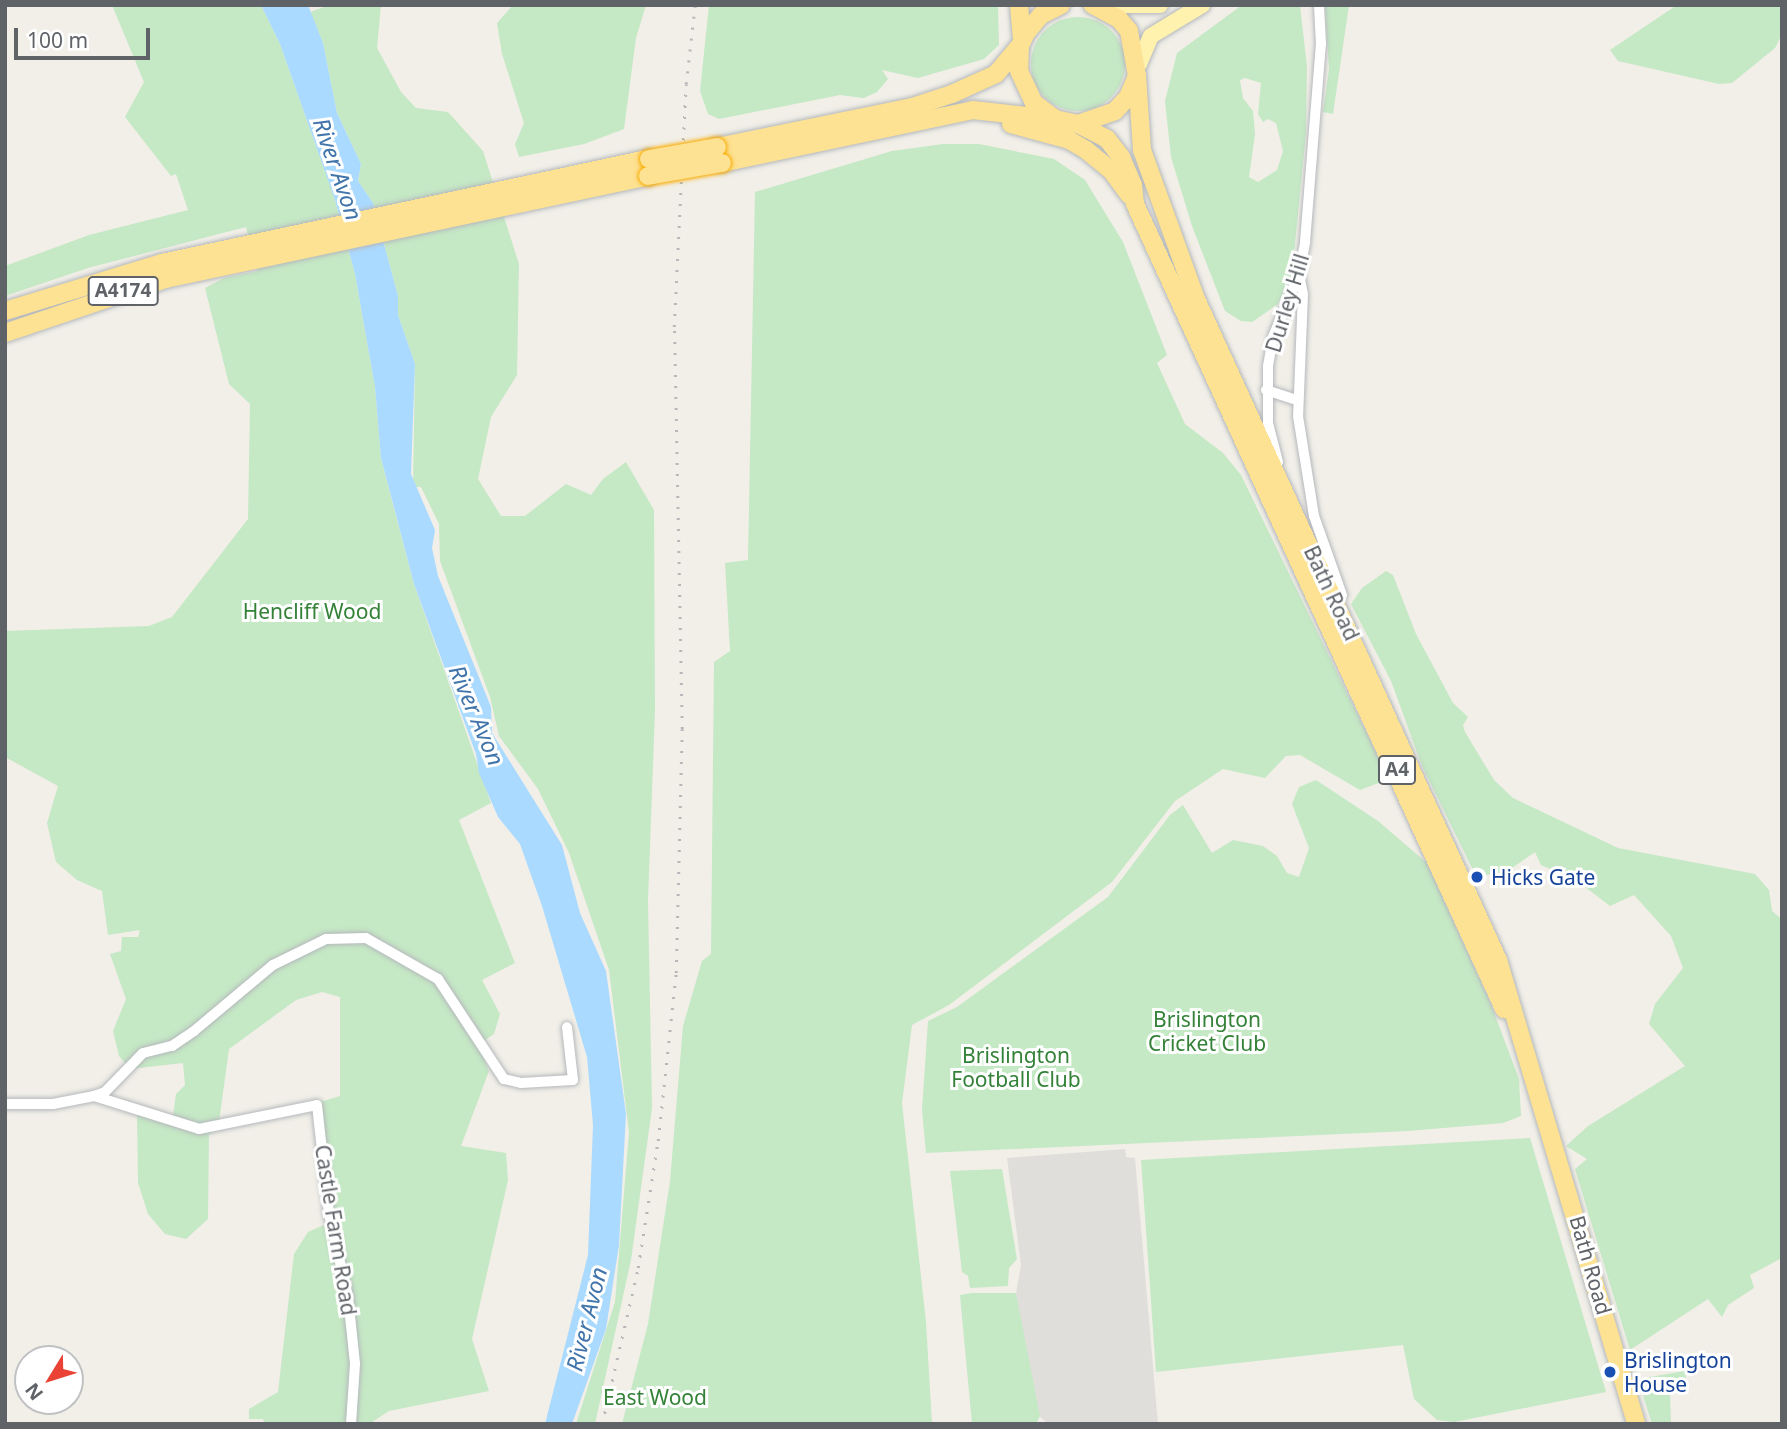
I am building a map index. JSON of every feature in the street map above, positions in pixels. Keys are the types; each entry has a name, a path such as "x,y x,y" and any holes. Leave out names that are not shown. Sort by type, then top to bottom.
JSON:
{"highway":[{"path":"1019,5 1019,71 1026,93 1055,119 1078,124 1115,111 1129,97 1138,70"},
{"path":"1021,44 1041,15 1061,5"},
{"name":"Bath Road","path":"1095,5 1124,24 1135,42 1139,138 1150,176 1200,309 1293,507 1435,834"},
{"name":"A4174","path":"719,155 912,107 952,94 996,74 1021,44"},
{"name":"A4174","path":"5,311 90,282 513,198 649,167 870,131 973,110 1055,119"},
{"path":"870,131 959,121 1030,127 1086,149 1111,170 1135,204"},
{"name":"Bath Road","path":"1078,124 1116,148 1133,186 1135,204 1435,834 1499,960 1636,1424"},
{"name":"A4174","path":"5,333 111,295 243,253"}],"main road":[{"path":"1095,5 1160,5"},
{"path":"1138,70 1151,36 1202,5"}],"street":[{"name":"Durley Hill","path":"1293,507 1268,423 1266,390 1273,337 1300,274 1321,44 1317,7"},
{"path":"1300,274 1303,294 1297,400 1314,516 1342,595"},
{"path":"1266,390 1297,400"},
{"path":"94,1096 105,1092 143,1053 172,1046 194,1031 273,965 326,939 366,938 438,979 505,1079 521,1083 573,1080 567,1027"},
{"name":"Castle Farm Road","path":"5,1104 53,1104 94,1096 199,1129 317,1105 329,1214 348,1297 355,1364 351,1424"}],"shaded area":[{"path":"1125,1149 1126,1157 1135,1158 1158,1424 1048,1424 1036,1413 1016,1293 1021,1265 1007,1158"}],"green space":[{"name":"Hencliff Wood","path":"112,5 261,5 280,44 335,200 355,274 375,387 381,458 414,584 491,803 459,820 515,963 482,980 500,1014 494,1034 478,1045 489,1071 461,1146 506,1153 508,1180 472,1339 489,1391 389,1411 369,1424 265,1424 263,1419 249,1419 249,1409 278,1392 294,1254 308,1232 333,1221 320,1102 340,1096 340,997 322,992 296,1000 229,1049 218,1129 209,1135 208,1219 186,1239 165,1234 148,1214 138,1183 137,1114 172,1123 176,1094 185,1085 183,1063 130,1069 119,1056 113,1031 126,999 110,954 121,951 122,937 138,937 140,930 108,935 102,891 77,880 56,862 47,823 58,786 5,757 5,631 149,626 172,617 248,519 250,404 229,384 205,288 224,278 257,271 246,227 88,268 5,296 5,266 89,235 188,210 176,174 171,176 125,117 144,82"},
{"path":"330,5 381,5 377,48 401,92 416,108 448,112 483,151 519,264 517,375 491,417 478,479 501,516 525,516 566,484 591,495 603,479 626,462 654,510 655,709 648,901 652,1108 631,1260 595,1424 576,1424 615,1302 629,1132 609,970 569,853 538,789 499,736 490,697 440,561 439,524 421,487 413,487 415,364 398,315 398,296 373,203 358,181 361,164 337,113 323,43 310,12"},
{"path":"513,5 646,5 636,38 624,129 584,144 519,157 515,144 524,123 502,54 497,23"},
{"path":"709,5 998,5 999,45 984,59 918,78 882,70 888,79 877,92 864,98 840,95 719,119 708,114 700,91"},
{"path":"1242,5 1300,5 1307,67 1306,133 1292,274 1278,304 1252,322 1241,321 1225,311 1192,226 1171,157 1165,101 1177,53","holes":["1245,78 1261,83 1258,114 1263,122 1268,119 1276,123 1283,151 1277,170 1258,182 1249,177 1255,134 1253,111 1243,98 1240,80"]},
{"path":"1325,5 1349,5 1333,114 1323,112 1329,69"},
{"path":"1677,5 1782,5 1782,34 1775,48 1732,83 1719,84 1618,61 1610,50"},
{"path":"1078,17 1096,21 1111,31 1121,46 1125,64 1121,82 1111,97 1096,107 1078,111 1060,107 1045,97 1035,82 1031,64 1035,46 1045,31 1060,21"},
{"name":"East Wood","path":"943,144 979,144 1054,159 1085,180 1123,242 1167,355 1157,363 1185,424 1223,453 1241,475 1389,779 1360,790 1300,755 1286,756 1265,778 1223,769 1175,801 1112,882 949,1005 912,1025 902,1103 926,1322 932,1424 622,1424 648,1324 670,1181 683,1026 702,961 711,954 714,662 730,651 725,563 748,560 755,192 892,151"},
{"path":"1386,571 1393,575 1416,634 1453,703 1468,717 1463,725 1465,732 1494,780 1513,798 1618,848 1755,874 1769,890 1772,911 1782,919 1782,1258 1750,1275 1754,1288 1728,1305 1722,1317 1708,1299 1630,1350 1575,1169 1587,1159 1566,1146 1588,1126 1685,1066 1649,1024 1655,1004 1683,968 1671,936 1634,895 1610,906 1576,880 1541,865 1535,852 1505,873 1476,876 1422,766 1391,681 1351,604 1362,588"},
{"path":"1316,780 1378,821 1427,863 1490,1002 1519,1079 1521,1116 1503,1123 1408,1131 926,1153 922,1110 928,1021 957,1007 1108,897 1170,815 1183,805 1212,853 1233,840 1263,846 1277,856 1287,873 1299,877 1309,848 1292,804 1299,787"},
{"path":"1530,1138 1606,1392 1454,1422 1437,1420 1414,1399 1403,1345 1156,1372 1141,1160"},
{"path":"1002,1169 1017,1259 1009,1268 1008,1286 970,1288 968,1276 962,1272 950,1171"},
{"path":"1016,1293 1040,1416 1036,1424 972,1424 960,1295"},
{"path":"1685,1371 1686,1378 1670,1390 1671,1424 1652,1424 1638,1379"}],"water":[{"name":"River Avon","path":"261,5 308,5 323,43 337,113 361,164 358,181 373,203 398,296 398,315 415,364 411,474 435,530 432,548 438,576 491,707 492,733 562,845 580,913 606,971 626,1114 619,1245 606,1329 572,1424 545,1424 588,1255 593,1125 587,1057 542,906 520,844 498,817 479,773 476,754 414,584 381,458 375,387 355,274 335,200 280,44"}],"railway":[{"path":"602,1424 638,1268 658,1141 676,973 682,729 674,327 686,84 695,5"}],"place":[{"name":"Hicks Gate","path":"1477,877"},
{"name":"Brislington House","path":"1610,1372"}],"park label":[{"name":"Brislington Cricket Club","path":"1207,1031"},
{"name":"Brislington Football Club","path":"1016,1067"}]}
